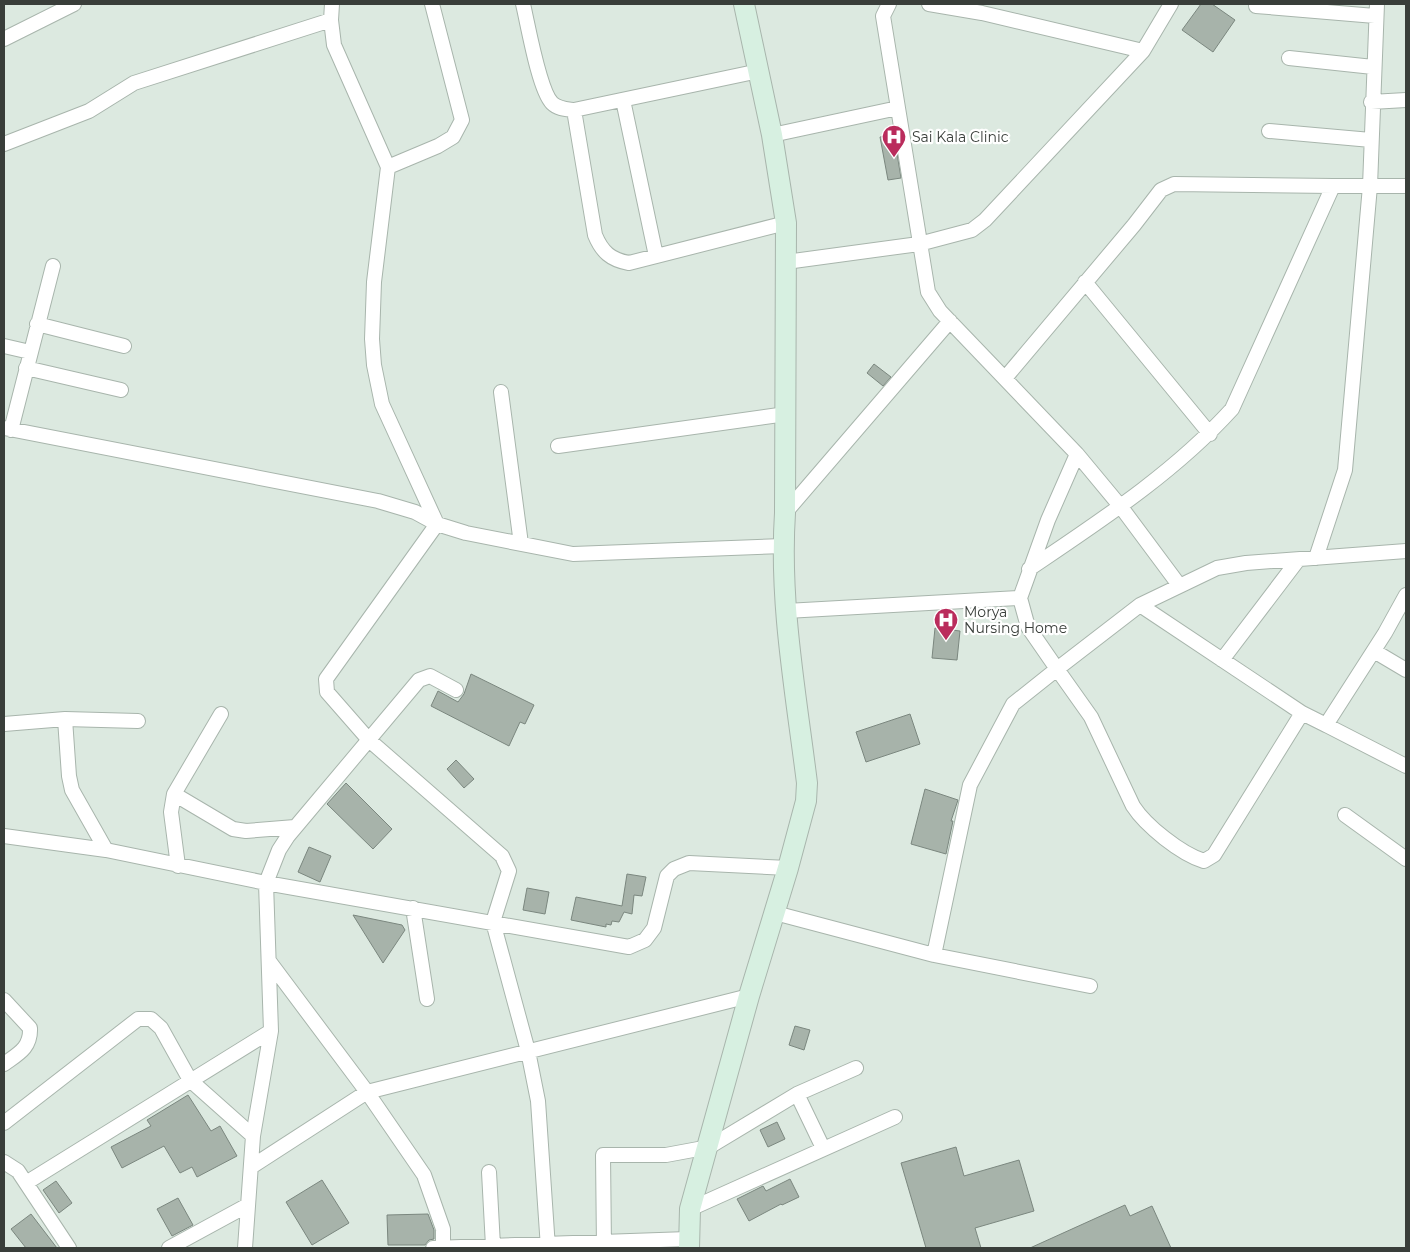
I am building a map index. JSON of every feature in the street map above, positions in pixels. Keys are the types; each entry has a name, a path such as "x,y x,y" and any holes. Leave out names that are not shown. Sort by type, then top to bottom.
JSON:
{"main road":[{"path":"689,1244 690,1209 709,1147 749,996 788,868 806,801 807,783 786,611 783,546 786,414 786,223 772,135 744,4"}],"street":[{"path":"4,39 74,4"},
{"path":"332,4 331,20 334,45 388,167 374,282 374,365 382,404 437,524"},
{"path":"388,167 438,146 453,137 462,120 432,4"},
{"path":"523,4 548,96 559,108 574,110 759,71"},
{"path":"889,4 883,16 928,292 940,311 1006,377 1077,454 1121,506 1179,584"},
{"path":"929,4 982,13 1143,51"},
{"path":"786,262 919,244 972,230 985,220 1143,51 1171,4"},
{"path":"1256,6 1376,10 1370,186 1345,470 1316,558"},
{"path":"4,144 89,111 134,83 331,20"},
{"path":"1289,58 1373,67"},
{"path":"623,100 656,256"},
{"path":"1372,102 1406,100"},
{"path":"772,135 898,108"},
{"path":"574,110 595,235 604,257 629,263 786,223"},
{"path":"1269,131 1371,140"},
{"path":"1006,377 1161,190 1174,184 1406,186"},
{"path":"1029,569 1121,506 1210,434 1232,409 1333,186"},
{"path":"53,266 26,368 7,429 378,501 414,512 437,524 466,534 573,554 783,546"},
{"path":"1085,282 1210,434"},
{"path":"785,513 950,321"},
{"path":"37,324 124,346"},
{"path":"4,346 30,352"},
{"path":"26,368 121,390"},
{"path":"502,392 521,544"},
{"path":"558,446 786,414"},
{"path":"1077,454 1029,569 1020,598 1028,627 1091,717 1141,819 1191,857 1204,861 1214,855 1302,713"},
{"path":"437,524 326,679 327,692 369,740 502,856 509,871 493,922 528,1050 538,1101 548,1246"},
{"path":"934,955 970,785 1013,704 1140,605 1179,584 1217,568 1246,563 1406,551"},
{"path":"1222,660 1298,560"},
{"path":"1326,725 1374,651 1406,595"},
{"path":"786,611 1020,598"},
{"path":"1140,605 1302,713 1406,766"},
{"path":"1374,651 1406,670"},
{"path":"245,1248 253,1136 271,1031 266,883 279,850 295,827 419,680 430,676 456,690"},
{"path":"178,866 171,812 174,794 221,714"},
{"path":"65,719 69,776 72,790 106,850"},
{"path":"4,724 65,719 138,721"},
{"path":"174,794 233,829 246,831 295,827"},
{"path":"1344,815 1406,859"},
{"path":"4,836 106,850 266,883 629,947 645,940 654,928 667,876 674,869 689,863 788,868"},
{"path":"413,908 427,999"},
{"path":"775,913 934,955 1090,986"},
{"path":"269,961 367,1092 424,1175 443,1229 443,1248"},
{"path":"250,1167 367,1092 749,996"},
{"path":"4,1000 30,1028 31,1040 24,1050 4,1064"},
{"path":"4,1123 138,1019 151,1019 161,1028 190,1080 253,1136"},
{"path":"26,1183 271,1031"},
{"path":"604,1245 603,1155 666,1155 709,1147 797,1094 856,1068"},
{"path":"797,1094 823,1148"},
{"path":"690,1209 895,1117"},
{"path":"4,1162 18,1171 69,1248"},
{"path":"489,1172 493,1246"},
{"path":"169,1248 248,1205"},
{"path":"433,1248 689,1244"}],"building":[{"path":"1201,4 1212,4 1235,20 1213,52 1182,30"},
{"path":"894,135 901,178 888,180 880,137"},
{"path":"874,364 891,377 883,386 867,373"},
{"path":"935,628 960,631 957,660 932,658"},
{"path":"471,674 534,705 525,724 520,722 509,746 431,706 438,691 458,702 464,694"},
{"path":"910,714 920,744 866,762 856,732"},
{"path":"456,760 474,779 464,788 447,769"},
{"path":"346,783 392,829 373,849 327,804"},
{"path":"925,789 958,800 951,821 953,821 946,854 911,844"},
{"path":"309,847 331,856 320,882 298,872"},
{"path":"627,874 646,877 642,896 634,895 632,914 624,912 619,922 612,921 611,925 606,924 606,927 571,920 576,897 622,906"},
{"path":"527,888 549,892 545,914 523,910"},
{"path":"353,915 402,925 405,930 383,963"},
{"path":"795,1026 810,1030 804,1050 789,1045"},
{"path":"188,1095 211,1131 220,1126 237,1156 197,1177 192,1167 180,1173 164,1146 122,1168 111,1147 151,1126 147,1120"},
{"path":"777,1122 785,1139 768,1147 760,1130"},
{"path":"956,1147 964,1176 1019,1160 1034,1211 975,1228 981,1248 926,1248 901,1163"},
{"path":"790,1179 799,1197 749,1221 737,1199 763,1186 766,1191"},
{"path":"322,1180 349,1223 312,1245 286,1202"},
{"path":"56,1181 72,1203 59,1213 43,1190"},
{"path":"178,1198 193,1225 172,1236 157,1209"},
{"path":"1125,1205 1130,1216 1152,1206 1171,1248 1030,1248"},
{"path":"31,1214 57,1248 26,1248 11,1229"},
{"path":"428,1214 434,1230 434,1239 429,1240 425,1245 388,1245 387,1215"}],"place":[{"name":"Sai Kala Clinic","path":"894,158"},
{"name":"Morya Nursing Home","path":"946,641"}]}
